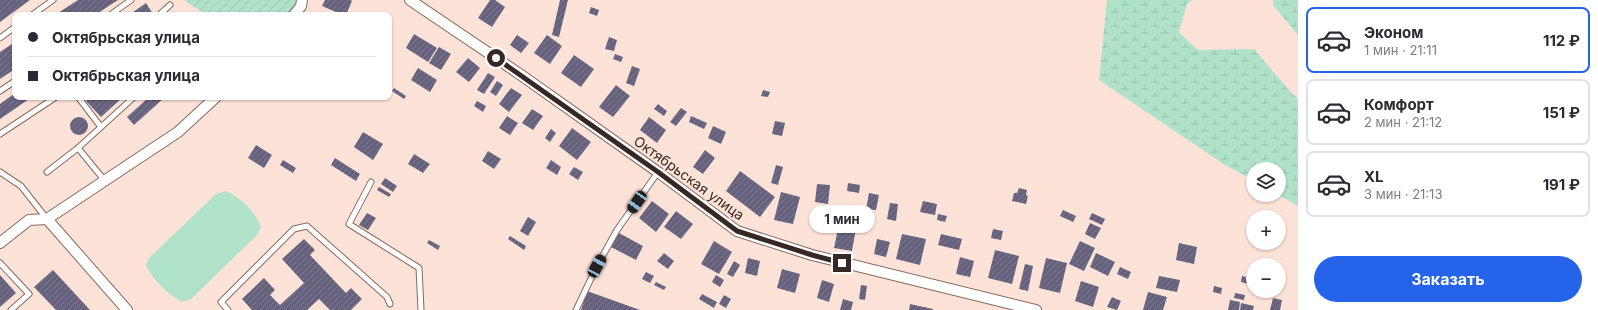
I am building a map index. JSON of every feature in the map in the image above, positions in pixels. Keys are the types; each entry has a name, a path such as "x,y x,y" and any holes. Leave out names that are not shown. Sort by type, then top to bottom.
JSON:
{"street":[{"path":"296,12 301,6 302,0"},
{"name":"Октябрьская улица","path":"410,0 521,75 658,172 737,231 812,255 1036,310"},
{"path":"0,243 28,220 47,219 178,132 213,100"},
{"path":"47,219 127,310"}],"lane":[{"path":"36,12 53,0"},
{"path":"114,12 131,0"},
{"path":"162,12 170,5"},
{"path":"0,38 12,29"},
{"path":"0,91 12,82"},
{"path":"0,134 51,100"},
{"path":"80,100 101,127"},
{"path":"48,172 78,148 131,100"},
{"path":"78,148 105,181"},
{"path":"0,172 21,186 47,219"},
{"path":"576,310 597,266 617,230 658,172"},
{"path":"371,182 349,224 419,268 421,310"},
{"path":"228,310 221,302 294,229 308,226 387,297 390,304"},
{"path":"0,263 29,294 11,310"}],"green space":[{"path":"184,0 302,0 296,12 202,12"},
{"path":"1107,0 1192,0 1187,4 1179,32 1198,50 1254,49 1298,99 1298,206 1286,199 1286,162 1246,162 1246,176 1225,165 1099,80"},
{"path":"1273,0 1298,0 1298,35 1273,5"},
{"path":"226,191 237,197 251,210 261,227 257,235 191,299 182,302 172,296 161,286 148,270 146,265 149,258 216,194"}],"building":[{"path":"0,0 30,0 12,12 0,22"},
{"path":"78,0 118,0 100,12 60,12"},
{"path":"325,0 352,1 347,12 336,12 322,6"},
{"path":"490,0 495,0 505,7 492,27 478,18"},
{"path":"560,0 568,0 559,37 552,35"},
{"path":"146,3 152,12 133,12"},
{"path":"591,7 599,10 597,16 589,13"},
{"path":"414,34 437,48 428,62 406,48"},
{"path":"517,35 529,43 521,53 510,45"},
{"path":"547,35 562,46 550,64 534,53"},
{"path":"609,37 617,40 614,51 605,49"},
{"path":"12,44 12,71 0,79 0,52"},
{"path":"439,47 451,54 441,70 429,63"},
{"path":"615,54 623,57 621,62 613,59"},
{"path":"574,55 594,69 581,87 561,73"},
{"path":"468,58 480,68 469,82 456,72"},
{"path":"632,66 640,69 634,86 626,83"},
{"path":"418,68 437,80 430,92 411,80"},
{"path":"488,73 495,77 484,94 477,90"},
{"path":"497,81 503,85 496,96 490,92"},
{"path":"616,85 630,96 613,117 599,107"},
{"path":"394,88 406,96 404,99 392,91"},
{"path":"511,88 522,95 509,112 499,104"},
{"path":"763,90 770,92 768,97 761,96"},
{"path":"12,95 12,100 28,100 0,119 0,104"},
{"path":"87,100 120,100 101,117 86,101"},
{"path":"146,100 162,100 134,125 127,117"},
{"path":"477,101 486,106 483,112 474,106"},
{"path":"658,104 667,111 664,116 654,109"},
{"path":"681,108 687,112 676,126 670,122"},
{"path":"532,109 543,116 533,130 522,123"},
{"path":"507,116 518,123 510,135 499,128"},
{"path":"691,116 707,123 704,129 689,122"},
{"path":"79,117 85,120 88,126 85,132 79,135 73,132 70,126 73,120"},
{"path":"649,117 666,130 657,143 640,130"},
{"path":"775,121 785,123 782,136 772,134"},
{"path":"713,126 726,132 721,144 708,138"},
{"path":"572,128 591,142 577,160 559,146"},
{"path":"551,129 556,133 550,142 545,138"},
{"path":"363,132 383,144 373,160 354,147"},
{"path":"256,145 272,155 264,168 248,158"},
{"path":"705,150 715,158 703,174 693,167"},
{"path":"488,151 501,159 494,169 482,161"},
{"path":"414,154 430,164 423,173 408,164"},
{"path":"335,158 360,174 356,181 331,165"},
{"path":"283,160 296,168 293,173 280,165"},
{"path":"551,160 561,167 557,175 546,168"},
{"path":"776,165 783,167 778,185 771,183"},
{"path":"574,167 583,172 578,180 569,174"},
{"path":"740,171 775,197 760,217 726,191"},
{"path":"385,178 397,186 393,192 381,184"},
{"path":"848,183 860,185 859,193 847,191"},
{"path":"817,184 830,185 828,204 815,202"},
{"path":"379,187 391,194 389,197 377,190"},
{"path":"1019,188 1027,190 1026,195 1028,196 1026,204 1012,201 1014,193 1017,193"},
{"path":"781,192 800,197 793,224 774,220"},
{"path":"869,193 879,195 876,210 866,209"},
{"path":"652,201 669,214 656,232 639,218"},
{"path":"923,201 937,204 935,215 920,212"},
{"path":"890,203 898,204 896,221 887,219"},
{"path":"1063,210 1076,216 1073,222 1060,216"},
{"path":"676,211 693,224 681,239 664,227"},
{"path":"367,213 376,218 368,230 359,225"},
{"path":"1092,213 1105,219 1102,225 1089,219"},
{"path":"938,214 947,216 945,222 937,220"},
{"path":"528,217 536,222 528,236 520,231"},
{"path":"1090,223 1101,228 1095,239 1085,234"},
{"path":"839,224 856,228 852,251 834,248"},
{"path":"993,229 1003,231 1001,240 991,238"},
{"path":"619,233 643,246 636,260 611,247"},
{"path":"902,234 926,239 920,265 896,259"},
{"path":"941,234 962,239 959,250 938,245"},
{"path":"510,236 526,246 524,250 508,239"},
{"path":"304,239 315,250 310,255 346,293 351,288 362,299 351,310 330,310 319,299 307,310 252,310 242,299 264,278 275,290 270,295 280,305 304,283 282,259"},
{"path":"877,239 890,242 886,257 874,254"},
{"path":"429,240 440,246 438,250 427,243"},
{"path":"714,241 732,252 719,274 701,264"},
{"path":"1080,241 1095,248 1084,271 1069,264"},
{"path":"1179,243 1197,247 1194,264 1176,260"},
{"path":"995,250 1019,256 1012,284 988,278"},
{"path":"664,253 674,261 668,269 657,261"},
{"path":"1096,253 1115,262 1108,276 1090,267"},
{"path":"960,257 974,261 970,277 956,274"},
{"path":"748,258 760,261 757,276 745,273"},
{"path":"1046,258 1067,263 1060,293 1039,288"},
{"path":"734,261 740,265 733,277 727,274"},
{"path":"1025,264 1033,266 1028,291 1019,289"},
{"path":"1120,267 1131,272 1128,279 1117,274"},
{"path":"782,269 800,274 795,293 777,288"},
{"path":"53,270 90,310 56,310 34,287"},
{"path":"646,272 654,276 650,283 642,279"},
{"path":"0,275 16,293 0,307"},
{"path":"716,275 724,280 720,287 712,282"},
{"path":"1159,276 1180,280 1177,292 1156,288"},
{"path":"1242,276 1246,277 1246,283 1241,282"},
{"path":"822,280 834,284 829,302 817,298"},
{"path":"1081,281 1099,287 1093,307 1075,301"},
{"path":"656,282 666,287 664,290 654,285"},
{"path":"861,285 867,286 865,300 859,299"},
{"path":"1214,286 1222,288 1221,294 1213,292"},
{"path":"587,291 640,310 581,310"},
{"path":"1148,292 1167,297 1163,310 1143,310"},
{"path":"1235,293 1245,295 1244,300 1234,298"},
{"path":"702,294 717,302 714,308 699,299"},
{"path":"724,295 731,299 726,308 719,304"},
{"path":"1112,297 1121,301 1117,310 1107,307"},
{"path":"1273,298 1282,300 1280,310 1270,310"},
{"path":"843,299 853,302 851,310 840,310"},
{"path":"1230,300 1240,302 1239,310 1228,310"},
{"path":"1241,303 1254,306 1253,310 1240,310"},
{"path":"910,304 933,309 933,310 909,310"}],"route":[{"path":"496,58 658,172 737,231 842,263"}]}
